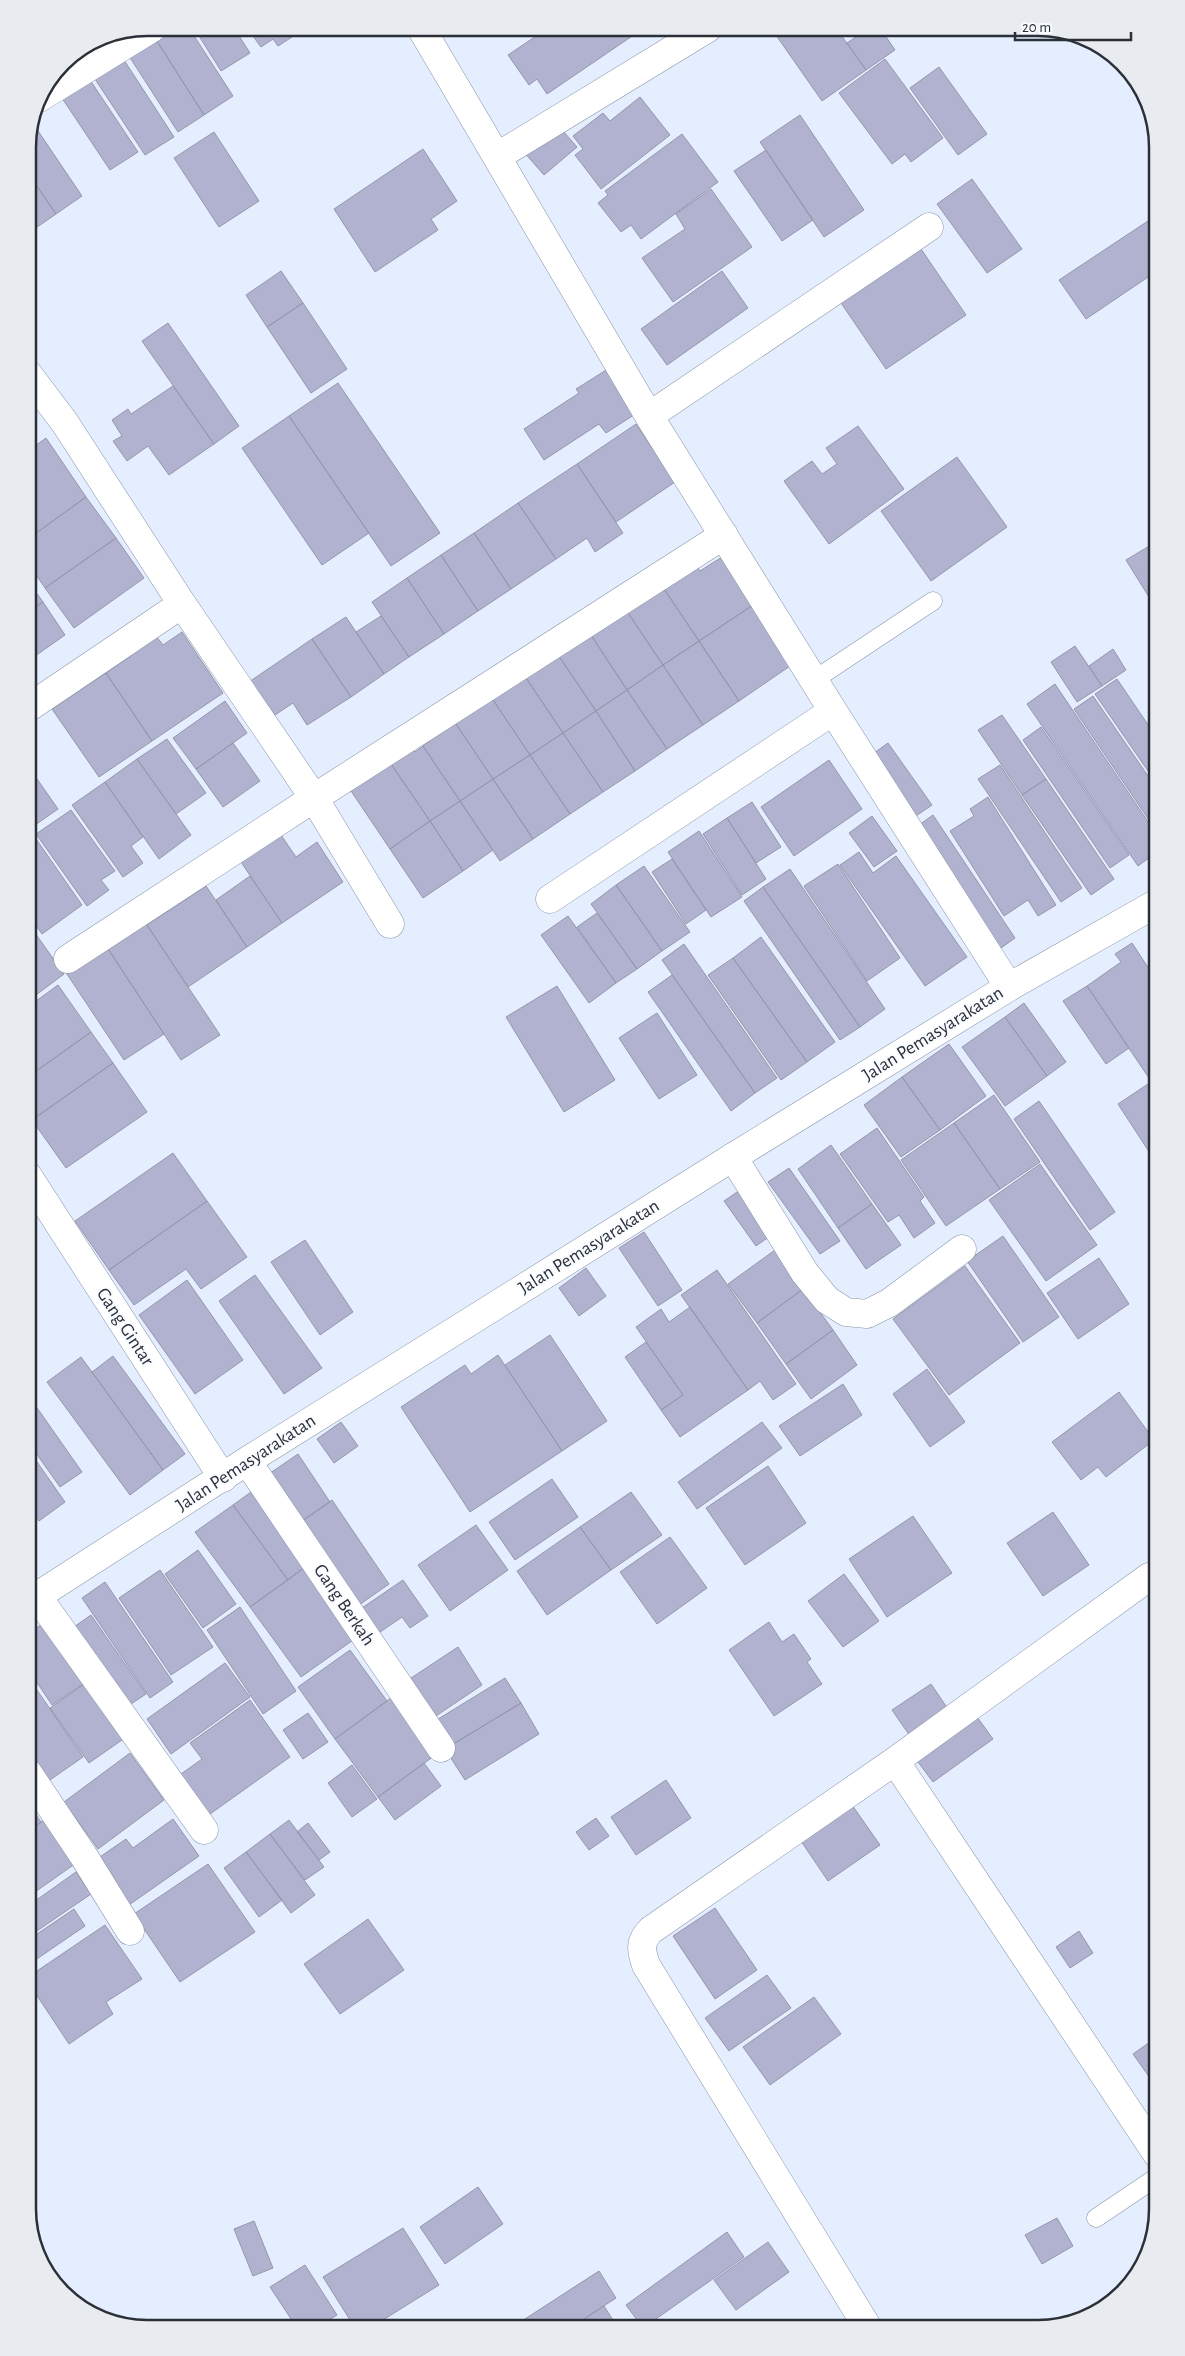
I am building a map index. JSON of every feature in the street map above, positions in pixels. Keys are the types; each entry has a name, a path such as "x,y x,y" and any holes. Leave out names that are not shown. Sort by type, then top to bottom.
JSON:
{"street":[{"path":"53,90 139,36"},
{"path":"426,36 649,416 833,711 1009,987"},
{"path":"498,156 695,36"},
{"path":"649,416 929,227"},
{"path":"36,385 65,424 182,604 314,798 390,924"},
{"path":"68,959 724,534"},
{"path":"36,703 182,604"},
{"path":"550,899 833,711"},
{"name":"Jalan Pemasyarakatan","path":"36,1596 247,1461 733,1157 1009,987 1149,908"},
{"path":"733,1157 805,1273 827,1300 846,1312 867,1314 889,1303 962,1249"},
{"name":"Gang Gintar","path":"36,1188 223,1478"},
{"name":"Gang Berkah","path":"247,1461 441,1748"},
{"path":"863,2320 646,1965 640,1948 643,1938 650,1930 895,1761 1149,1577"},
{"path":"36,1604 204,1830"},
{"path":"895,1761 1149,2141"},
{"path":"36,1785 83,1855 130,1931"}],"lane":[{"path":"814,680 933,601"},
{"path":"1096,2218 1149,2183"}],"building":[{"path":"154,36 194,36 233,96 204,115"},
{"path":"154,36 204,115 178,132 127,53"},
{"path":"199,36 239,36 250,53 221,71"},
{"path":"253,36 294,36 278,46 273,39 261,47"},
{"path":"536,36 632,36 547,94 537,79 529,85 508,55"},
{"path":"777,36 842,36 866,70 822,101"},
{"path":"857,36 885,36 895,50 866,70 847,43"},
{"path":"122,57 174,137 145,155 93,76"},
{"path":"885,59 943,138 911,162 905,154 892,164 839,93"},
{"path":"939,67 987,134 958,155 910,88"},
{"path":"90,80 138,152 110,170 62,98"},
{"path":"640,97 670,135 601,189 575,155 583,149 573,136 603,113 610,121"},
{"path":"800,115 864,210 824,237 760,142"},
{"path":"556,123 577,147 544,175 523,151"},
{"path":"38,130 82,196 56,214 36,185"},
{"path":"214,132 259,201 219,227 174,158"},
{"path":"682,134 718,182 641,239 631,225 621,232 598,203 608,195 605,191"},
{"path":"423,149 457,201 431,219 438,230 375,272 334,209"},
{"path":"766,150 813,220 782,241 734,171"},
{"path":"972,179 1022,249 987,273 937,204"},
{"path":"36,185 56,214 36,228"},
{"path":"711,189 752,247 673,302 642,258 685,229 676,214"},
{"path":"1149,220 1149,276 1086,319 1059,280"},
{"path":"919,246 966,315 886,369 839,300"},
{"path":"281,271 303,303 267,327 246,295"},
{"path":"722,271 748,308 667,365 641,329"},
{"path":"303,303 347,369 311,393 267,327"},
{"path":"168,323 239,426 214,444 142,341"},
{"path":"611,367 640,411 606,433 599,424 544,460 524,429 579,393 576,389"},
{"path":"338,383 440,533 391,566 289,416"},
{"path":"173,386 214,444 169,475 148,446 127,461 113,441 122,436 112,420 128,409 131,414"},
{"path":"289,416 369,533 322,565 242,448"},
{"path":"636,424 675,482 616,522 577,464"},
{"path":"858,426 904,489 829,544 784,481 812,461 822,474 837,464 826,448"},
{"path":"46,438 86,497 36,533 36,445"},
{"path":"957,457 1007,527 931,581 881,511"},
{"path":"577,464 623,533 595,552 587,538 556,559 518,503"},
{"path":"86,497 116,538 45,588 36,575 36,533"},
{"path":"518,503 556,559 511,589 474,533"},
{"path":"474,533 511,589 478,611 441,555"},
{"path":"116,538 144,578 74,628 45,588"},
{"path":"1149,546 1149,597 1126,560"},
{"path":"441,555 478,611 444,634 407,578"},
{"path":"722,557 753,605 699,641 658,580 692,558 700,571"},
{"path":"407,578 444,634 409,657 372,602"},
{"path":"658,580 699,641 663,665 622,604"},
{"path":"36,592 43,602 36,607"},
{"path":"43,602 65,635 36,655 36,607"},
{"path":"622,604 663,665 627,690 587,629"},
{"path":"753,605 793,664 739,701 699,641"},
{"path":"381,616 409,657 384,674 356,632"},
{"path":"346,617 384,674 351,697 312,639"},
{"path":"587,629 627,690 596,711 554,649"},
{"path":"153,632 163,645 182,632 223,693 152,741 106,673 132,655 128,649"},
{"path":"312,639 351,697 307,725 293,703 272,717 249,682"},
{"path":"699,641 739,701 703,725 663,665"},
{"path":"1075,646 1102,686 1077,702 1051,662"},
{"path":"554,649 596,711 563,733 522,672"},
{"path":"1113,649 1126,670 1102,686 1089,666"},
{"path":"663,665 703,725 667,749 627,690"},
{"path":"522,672 563,733 530,755 489,694"},
{"path":"106,673 152,741 99,777 52,709"},
{"path":"1117,679 1149,726 1149,772 1095,694"},
{"path":"1055,684 1149,823 1149,858 1138,866 1027,704"},
{"path":"627,690 667,749 635,771 596,711"},
{"path":"489,694 530,755 493,779 452,718"},
{"path":"1093,696 1149,777 1149,820 1074,709"},
{"path":"225,701 247,733 196,769 173,738"},
{"path":"596,711 635,771 603,792 563,733"},
{"path":"1002,715 1046,779 1022,795 978,730"},
{"path":"452,718 493,779 460,801 423,746 430,741 426,736"},
{"path":"1041,727 1129,855 1110,868 1023,740"},
{"path":"563,733 603,792 570,814 530,755"},
{"path":"167,739 206,793 176,814 137,759"},
{"path":"233,743 260,781 223,807 196,769"},
{"path":"888,743 932,805 910,820 867,758"},
{"path":"409,744 415,752 423,746 460,801 430,821 387,758"},
{"path":"530,755 570,814 533,839 493,779"},
{"path":"387,758 430,821 390,849 347,785"},
{"path":"137,759 191,835 159,859 105,782"},
{"path":"829,760 862,809 794,856 761,807"},
{"path":"1000,765 1082,888 1061,902 978,779"},
{"path":"36,777 58,809 36,824"},
{"path":"493,779 533,839 500,861 460,801"},
{"path":"1046,779 1114,879 1091,895 1022,795"},
{"path":"105,782 143,837 131,846 143,863 123,877 72,805"},
{"path":"988,797 1056,905 1038,916 1028,900 1004,916 950,831 974,816 970,809"},
{"path":"460,801 493,850 463,871 430,821"},
{"path":"752,802 781,847 756,863 727,818"},
{"path":"71,810 115,871 101,880 109,890 87,906 36,834"},
{"path":"933,815 1015,938 994,953 912,830"},
{"path":"872,816 897,851 874,867 849,833"},
{"path":"727,818 766,879 742,895 703,834"},
{"path":"430,821 463,871 423,898 390,849"},
{"path":"699,831 742,897 711,917 668,852"},
{"path":"281,835 296,857 317,842 343,882 282,923 241,862"},
{"path":"36,839 82,905 42,934 36,925"},
{"path":"859,852 873,873 896,856 967,957 925,986 840,865"},
{"path":"672,859 706,910 686,924 652,872"},
{"path":"838,864 900,958 867,981 804,886"},
{"path":"644,866 690,932 662,951 616,885"},
{"path":"790,869 885,1009 860,1027 763,887"},
{"path":"250,876 282,923 247,947 216,900"},
{"path":"616,885 662,951 637,969 591,904"},
{"path":"206,886 247,947 188,987 147,925"},
{"path":"763,887 860,1027 840,1040 744,901"},
{"path":"597,913 637,969 616,983 577,927"},
{"path":"568,916 616,983 589,1003 541,935"},
{"path":"143,919 220,1035 181,1060 105,944"},
{"path":"36,934 64,974 36,995"},
{"path":"761,937 835,1042 807,1062 733,958"},
{"path":"1132,943 1149,969 1149,1078 1087,986 1121,962 1115,954"},
{"path":"684,944 777,1078 755,1093 662,960"},
{"path":"106,946 164,1034 124,1060 63,968"},
{"path":"733,958 807,1062 781,1080 708,975"},
{"path":"672,975 755,1093 731,1111 648,992"},
{"path":"58,985 91,1032 36,1071 36,1001"},
{"path":"557,986 615,1080 564,1112 506,1017"},
{"path":"1087,986 1129,1048 1106,1064 1063,1001"},
{"path":"1024,1003 1066,1062 1047,1076 1005,1017"},
{"path":"657,1013 697,1075 659,1099 619,1038"},
{"path":"1005,1017 1047,1076 1005,1106 962,1047"},
{"path":"91,1032 113,1063 36,1117 36,1071"},
{"path":"949,1044 986,1096 940,1130 902,1077"},
{"path":"113,1063 147,1112 66,1168 36,1126 36,1117"},
{"path":"902,1077 940,1130 901,1157 864,1105"},
{"path":"1149,1083 1149,1152 1118,1104"},
{"path":"994,1095 1040,1162 1000,1189 954,1123"},
{"path":"1039,1101 1115,1212 1090,1230 1014,1119"},
{"path":"954,1123 1000,1189 946,1226 901,1160"},
{"path":"877,1128 924,1197 920,1201 935,1223 914,1238 899,1215 888,1222 840,1154"},
{"path":"831,1145 872,1204 838,1228 798,1169"},
{"path":"173,1153 207,1201 109,1270 75,1221"},
{"path":"1040,1164 1097,1245 1046,1281 989,1200"},
{"path":"789,1168 840,1241 820,1254 768,1182"},
{"path":"740,1190 773,1234 756,1246 724,1201"},
{"path":"207,1201 247,1257 201,1289 186,1269 134,1305 109,1270"},
{"path":"872,1204 901,1245 866,1269 838,1228"},
{"path":"644,1232 682,1290 658,1306 619,1248"},
{"path":"1003,1236 1059,1317 1023,1342 967,1261"},
{"path":"305,1240 353,1312 320,1335 271,1262"},
{"path":"775,1250 803,1289 757,1323 728,1284"},
{"path":"1099,1258 1129,1304 1078,1339 1047,1293"},
{"path":"965,1266 1020,1343 949,1395 893,1319"},
{"path":"586,1268 606,1296 579,1316 559,1288"},
{"path":"717,1270 796,1384 773,1400 760,1381 748,1390 681,1295"},
{"path":"255,1275 322,1368 284,1394 219,1301"},
{"path":"187,1280 243,1360 195,1394 139,1315"},
{"path":"803,1289 833,1330 786,1364 757,1323"},
{"path":"690,1307 748,1390 680,1437 661,1410 683,1395 636,1327 661,1309 669,1322"},
{"path":"833,1330 857,1365 811,1399 786,1364"},
{"path":"550,1335 607,1421 562,1451 505,1365"},
{"path":"646,1342 683,1395 661,1410 625,1357"},
{"path":"498,1355 562,1451 470,1512 401,1407 465,1365 471,1374"},
{"path":"113,1356 185,1454 163,1470 92,1372"},
{"path":"81,1357 163,1470 130,1495 47,1382"},
{"path":"927,1369 965,1422 930,1447 893,1394"},
{"path":"843,1384 862,1415 800,1456 779,1426"},
{"path":"1119,1392 1149,1433 1149,1444 1106,1477 1098,1467 1081,1480 1052,1442"},
{"path":"36,1406 82,1472 60,1487 36,1453"},
{"path":"341,1422 358,1446 334,1463 317,1439"},
{"path":"762,1422 782,1448 697,1509 678,1482"},
{"path":"298,1454 330,1502 292,1528 260,1480"},
{"path":"36,1460 65,1502 39,1521 36,1516"},
{"path":"768,1466 806,1523 745,1565 706,1508"},
{"path":"552,1479 578,1517 515,1560 489,1522"},
{"path":"251,1492 305,1567 288,1580 233,1505"},
{"path":"631,1492 662,1535 611,1570 580,1527"},
{"path":"332,1500 389,1584 349,1612 292,1528"},
{"path":"233,1505 288,1580 250,1607 195,1532"},
{"path":"1053,1512 1089,1565 1043,1596 1007,1543"},
{"path":"913,1516 952,1573 887,1617 849,1559"},
{"path":"476,1525 508,1570 450,1611 418,1565"},
{"path":"580,1527 611,1570 547,1615 517,1571"},
{"path":"670,1537 707,1588 657,1624 620,1572"},
{"path":"198,1550 236,1604 203,1628 165,1574"},
{"path":"305,1567 356,1638 301,1677 250,1607"},
{"path":"160,1570 213,1647 171,1675 119,1598"},
{"path":"844,1574 879,1621 843,1647 808,1601"},
{"path":"403,1580 428,1616 410,1628 402,1617 370,1639 353,1614"},
{"path":"105,1582 173,1682 150,1698 82,1598"},
{"path":"240,1607 296,1691 263,1714 207,1630"},
{"path":"91,1615 146,1694 125,1708 71,1629"},
{"path":"45,1622 86,1682 52,1705 36,1681 36,1628"},
{"path":"769,1622 782,1642 794,1634 811,1659 807,1662 822,1684 774,1716 729,1650"},
{"path":"458,1647 482,1685 427,1722 402,1684"},
{"path":"350,1650 387,1701 335,1739 298,1687"},
{"path":"225,1663 250,1697 171,1754 147,1719"},
{"path":"93,1678 132,1733 89,1763 50,1708"},
{"path":"505,1678 521,1703 445,1749 430,1724"},
{"path":"931,1684 948,1709 910,1736 892,1710"},
{"path":"36,1689 83,1757 47,1782 36,1766"},
{"path":"391,1698 434,1756 378,1797 335,1739"},
{"path":"250,1700 290,1757 203,1819 174,1779 202,1759 190,1743"},
{"path":"521,1703 539,1734 465,1780 445,1749"},
{"path":"972,1710 993,1739 933,1782 912,1754"},
{"path":"308,1713 328,1742 303,1759 283,1730"},
{"path":"130,1753 164,1800 98,1849 64,1802"},
{"path":"424,1763 441,1786 395,1820 378,1797"},
{"path":"352,1765 377,1799 352,1817 328,1783"},
{"path":"666,1780 691,1818 636,1855 611,1817"},
{"path":"852,1805 880,1845 828,1881 801,1841"},
{"path":"36,1815 41,1822 36,1826"},
{"path":"48,1817 79,1861 36,1891 36,1826"},
{"path":"596,1818 609,1836 589,1850 576,1832"},
{"path":"173,1819 199,1856 126,1907 94,1861 126,1839 133,1848"},
{"path":"289,1820 324,1867 305,1880 270,1834"},
{"path":"308,1823 330,1852 319,1860 297,1832"},
{"path":"270,1834 315,1895 291,1913 246,1852"},
{"path":"246,1852 282,1900 259,1917 224,1868"},
{"path":"208,1864 255,1932 180,1982 134,1914"},
{"path":"76,1872 91,1894 36,1932 36,1900"},
{"path":"715,1908 757,1970 715,1999 673,1936"},
{"path":"74,1909 85,1926 36,1960 36,1935"},
{"path":"368,1919 404,1970 340,2014 304,1964"},
{"path":"105,1925 142,1979 106,2002 113,2014 69,2044 36,1994 36,1972"},
{"path":"1079,1931 1093,1953 1070,1968 1056,1947"},
{"path":"767,1975 791,2008 729,2051 705,2018"},
{"path":"814,1997 841,2034 770,2085 743,2047"},
{"path":"1149,2043 1149,2077 1133,2054"},
{"path":"478,2187 503,2224 445,2264 420,2227"},
{"path":"1057,2218 1073,2246 1042,2264 1025,2235"},
{"path":"254,2221 273,2268 253,2276 234,2229"},
{"path":"403,2228 439,2285 383,2320 350,2320 323,2277"},
{"path":"727,2232 744,2257 654,2320 637,2320 626,2305"},
{"path":"768,2242 789,2272 736,2310 714,2280"},
{"path":"305,2265 337,2315 329,2320 292,2320 270,2287"},
{"path":"599,2271 616,2298 582,2320 523,2320"},
{"path":"604,2306 613,2320 582,2320"}]}
